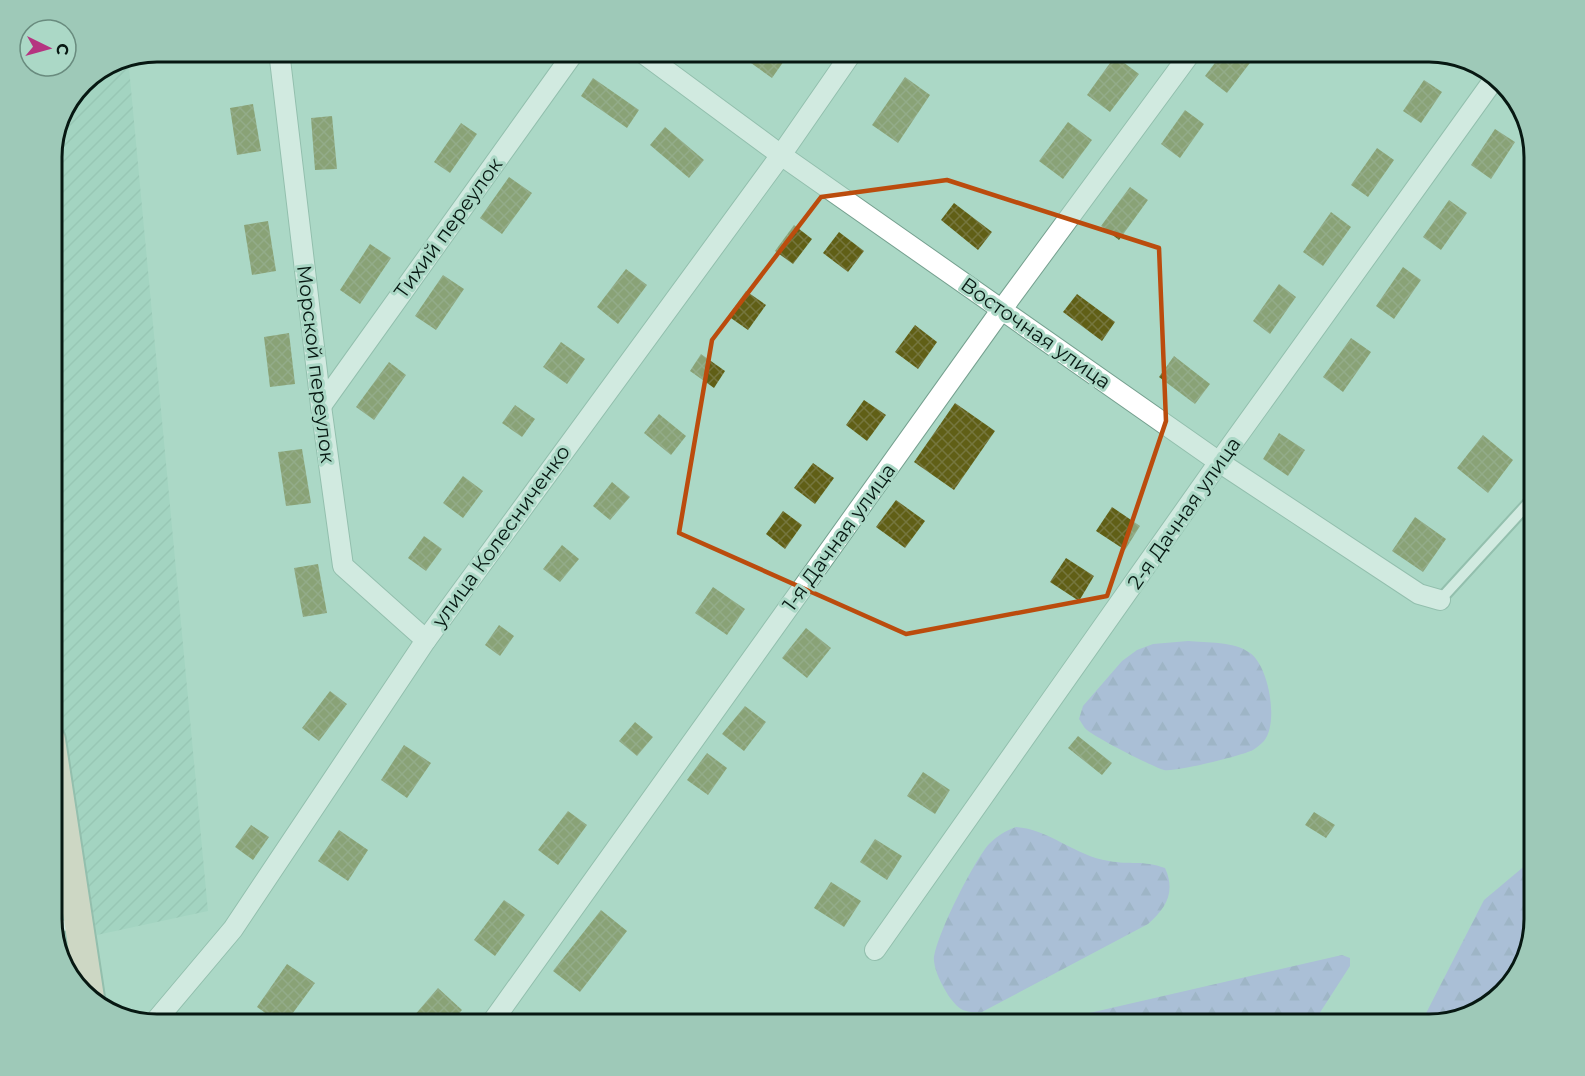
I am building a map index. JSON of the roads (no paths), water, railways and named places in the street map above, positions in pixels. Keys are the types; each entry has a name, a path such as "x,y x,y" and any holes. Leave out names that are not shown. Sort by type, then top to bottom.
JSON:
{"main road":[{"path":"62,839 65,926 84,981"}],"street":[{"name":"Морской переулок","path":"280,61 321,406 343,566 426,640"},
{"name":"Тихий переулок","path":"321,406 568,61"},
{"name":"Восточная улица","path":"654,61 781,155 1219,462 1419,594 1440,600"},
{"name":"улица Колесниченко","path":"161,1014 233,929 426,640 781,155 846,61"},
{"name":"1-я Дачная улица","path":"498,1014 1002,309 1185,61"},
{"name":"2-я Дачная улица","path":"875,950 1219,462 1490,85"}],"lane":[{"path":"1440,600 1524,508"}]}
